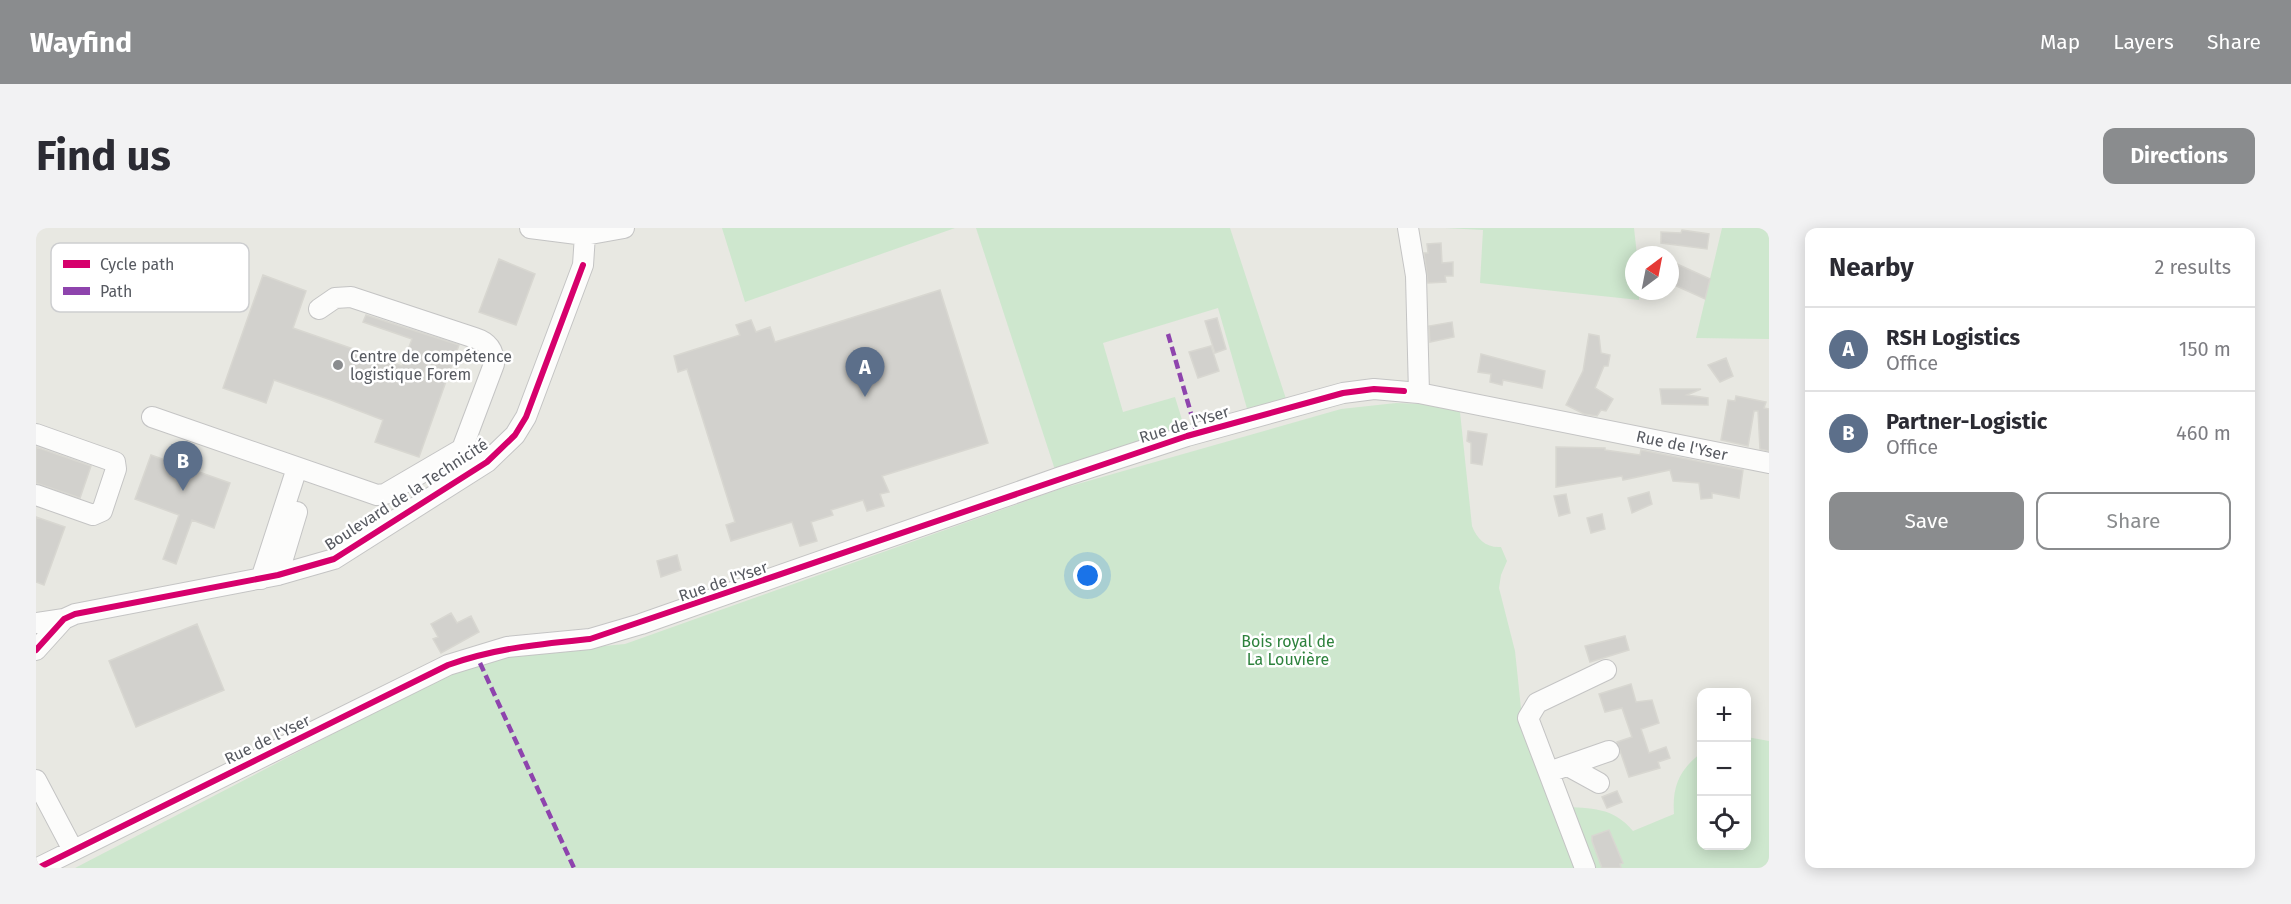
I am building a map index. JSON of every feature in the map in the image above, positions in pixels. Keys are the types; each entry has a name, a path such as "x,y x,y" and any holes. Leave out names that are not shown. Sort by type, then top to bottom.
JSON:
{"street":[{"path":"531,228 585,235 624,228"},
{"path":"1408,228 1416,276 1419,393"},
{"name":"Boulevard de la Technicité","path":"36,623 269,577 334,559 468,475 501,449 526,417 583,265 585,235"},
{"path":"152,417 369,494 385,494 462,449 494,364 491,350 482,340 351,297 335,298 318,309"},
{"name":"Rue de l'Yser","path":"38,868 448,665 477,654 507,647 590,639 641,624 1061,477 1208,431 1343,393 1374,389 1419,393 1769,463"},
{"path":"36,434 115,462 117,469 102,511 93,515 36,495"},
{"path":"269,577 304,470"},
{"path":"36,650 64,618"},
{"path":"1585,868 1529,724 1530,712 1538,703 1606,670"},
{"path":"1549,772 1609,751"},
{"path":"1568,766 1599,783"},
{"path":"36,780 73,850"}],"green space":[{"path":"722,228 955,228 745,302"},
{"path":"976,228 1230,228 1289,408 1250,419 1218,308 1103,343 1123,412 1175,397 1187,436 1056,473"},
{"path":"1445,228 1634,228 1636,246 1625,246 1625,299 1480,283 1483,230"},
{"path":"1722,228 1769,228 1769,339 1696,338"},
{"name":"Bois royal de La Louvière","path":"1396,403 1423,404 1460,412 1472,526 1483,542 1501,547 1507,561 1499,588 1515,651 1522,718 1562,807 1601,810 1618,817 1633,831 1674,814 1674,795 1678,780 1697,756 1697,850 1751,850 1751,738 1769,741 1769,868 75,868 450,673 510,655 625,644 1060,489 1341,409"}],"building":[{"path":"1682,230 1709,234 1707,249 1661,243 1661,232 1681,233"},
{"path":"1441,243 1442,263 1453,262 1453,276 1445,276 1446,282 1428,283 1424,253 1428,253 1427,244"},
{"path":"499,259 535,274 516,325 479,312"},
{"path":"1679,265 1710,279 1705,299 1679,287"},
{"name":"Centre de compétence logistique Forem","path":"263,275 306,291 293,328 402,366 412,339 363,322 366,315 459,345 419,457 375,442 383,420 331,400 274,380 266,403 223,388"},
{"path":"940,290 988,443 882,476 889,492 880,494 884,506 867,511 863,500 831,510 833,515 811,522 817,541 800,546 792,522 731,541 726,525 735,522 687,369 678,372 674,356 740,335 736,325 751,320 756,332 770,327 775,342"},
{"path":"1217,318 1226,349 1215,353 1205,321"},
{"path":"1452,322 1454,337 1430,342 1429,326"},
{"path":"1589,334 1599,336 1601,353 1610,355 1608,366 1604,366 1595,388 1613,399 1606,411 1601,410 1597,416 1584,414 1566,405 1583,371"},
{"path":"1211,346 1219,371 1198,378 1189,352"},
{"path":"1481,354 1545,371 1542,388 1503,380 1502,385 1490,382 1491,374 1478,372"},
{"path":"1726,358 1733,376 1720,382 1708,365"},
{"path":"1660,389 1701,389 1687,395 1708,398 1708,405 1662,404"},
{"path":"1736,396 1766,402 1764,408 1769,409 1769,451 1760,449 1758,411 1754,411 1748,446 1721,440 1728,400 1735,401"},
{"path":"1468,431 1487,434 1482,465 1471,463 1471,443 1467,441"},
{"path":"36,447 91,466 80,498 36,483"},
{"path":"1556,447 1605,448 1605,450 1640,455 1641,450 1743,470 1739,498 1712,493 1712,498 1701,499 1699,483 1673,481 1670,470 1623,480 1622,476 1556,487"},
{"path":"151,455 230,483 214,528 192,520 176,564 163,559 179,515 135,499"},
{"path":"1649,492 1652,504 1632,513 1628,498"},
{"path":"1566,494 1570,513 1559,516 1554,496"},
{"path":"1602,514 1605,529 1591,533 1587,518"},
{"path":"36,517 65,527 44,585 36,582"},
{"path":"677,555 681,570 661,577 657,561"},
{"path":"451,613 457,623 471,616 479,632 441,653 433,639 438,637 431,624"},
{"path":"197,624 224,690 136,727 109,661"},
{"path":"1625,636 1629,650 1590,662 1585,646"},
{"path":"1631,684 1636,702 1652,700 1659,723 1641,729 1649,753 1666,747 1670,758 1658,762 1660,768 1629,777 1617,742 1632,737 1622,708 1605,712 1599,694"},
{"path":"1617,791 1622,802 1607,808 1602,797"},
{"path":"1609,830 1623,863 1620,864 1621,868 1602,868 1592,841 1592,836"}],"marked path":[{"path":"1168,334 1197,434"},
{"path":"480,663 574,868"}],"cycle path":[{"path":"36,650 64,619 75,614 278,575 334,559 487,462 515,435 526,417 583,265"},
{"path":"38,868 448,665 501,651 590,639 1187,436 1343,393 1374,389 1404,391"}],"place":[{"name":"Centre de compétence logistique Forem","path":"338,365"},
{"name":"RSH Logistics","path":"865,397"},
{"name":"Partner-Logistic","path":"183,491"}]}
